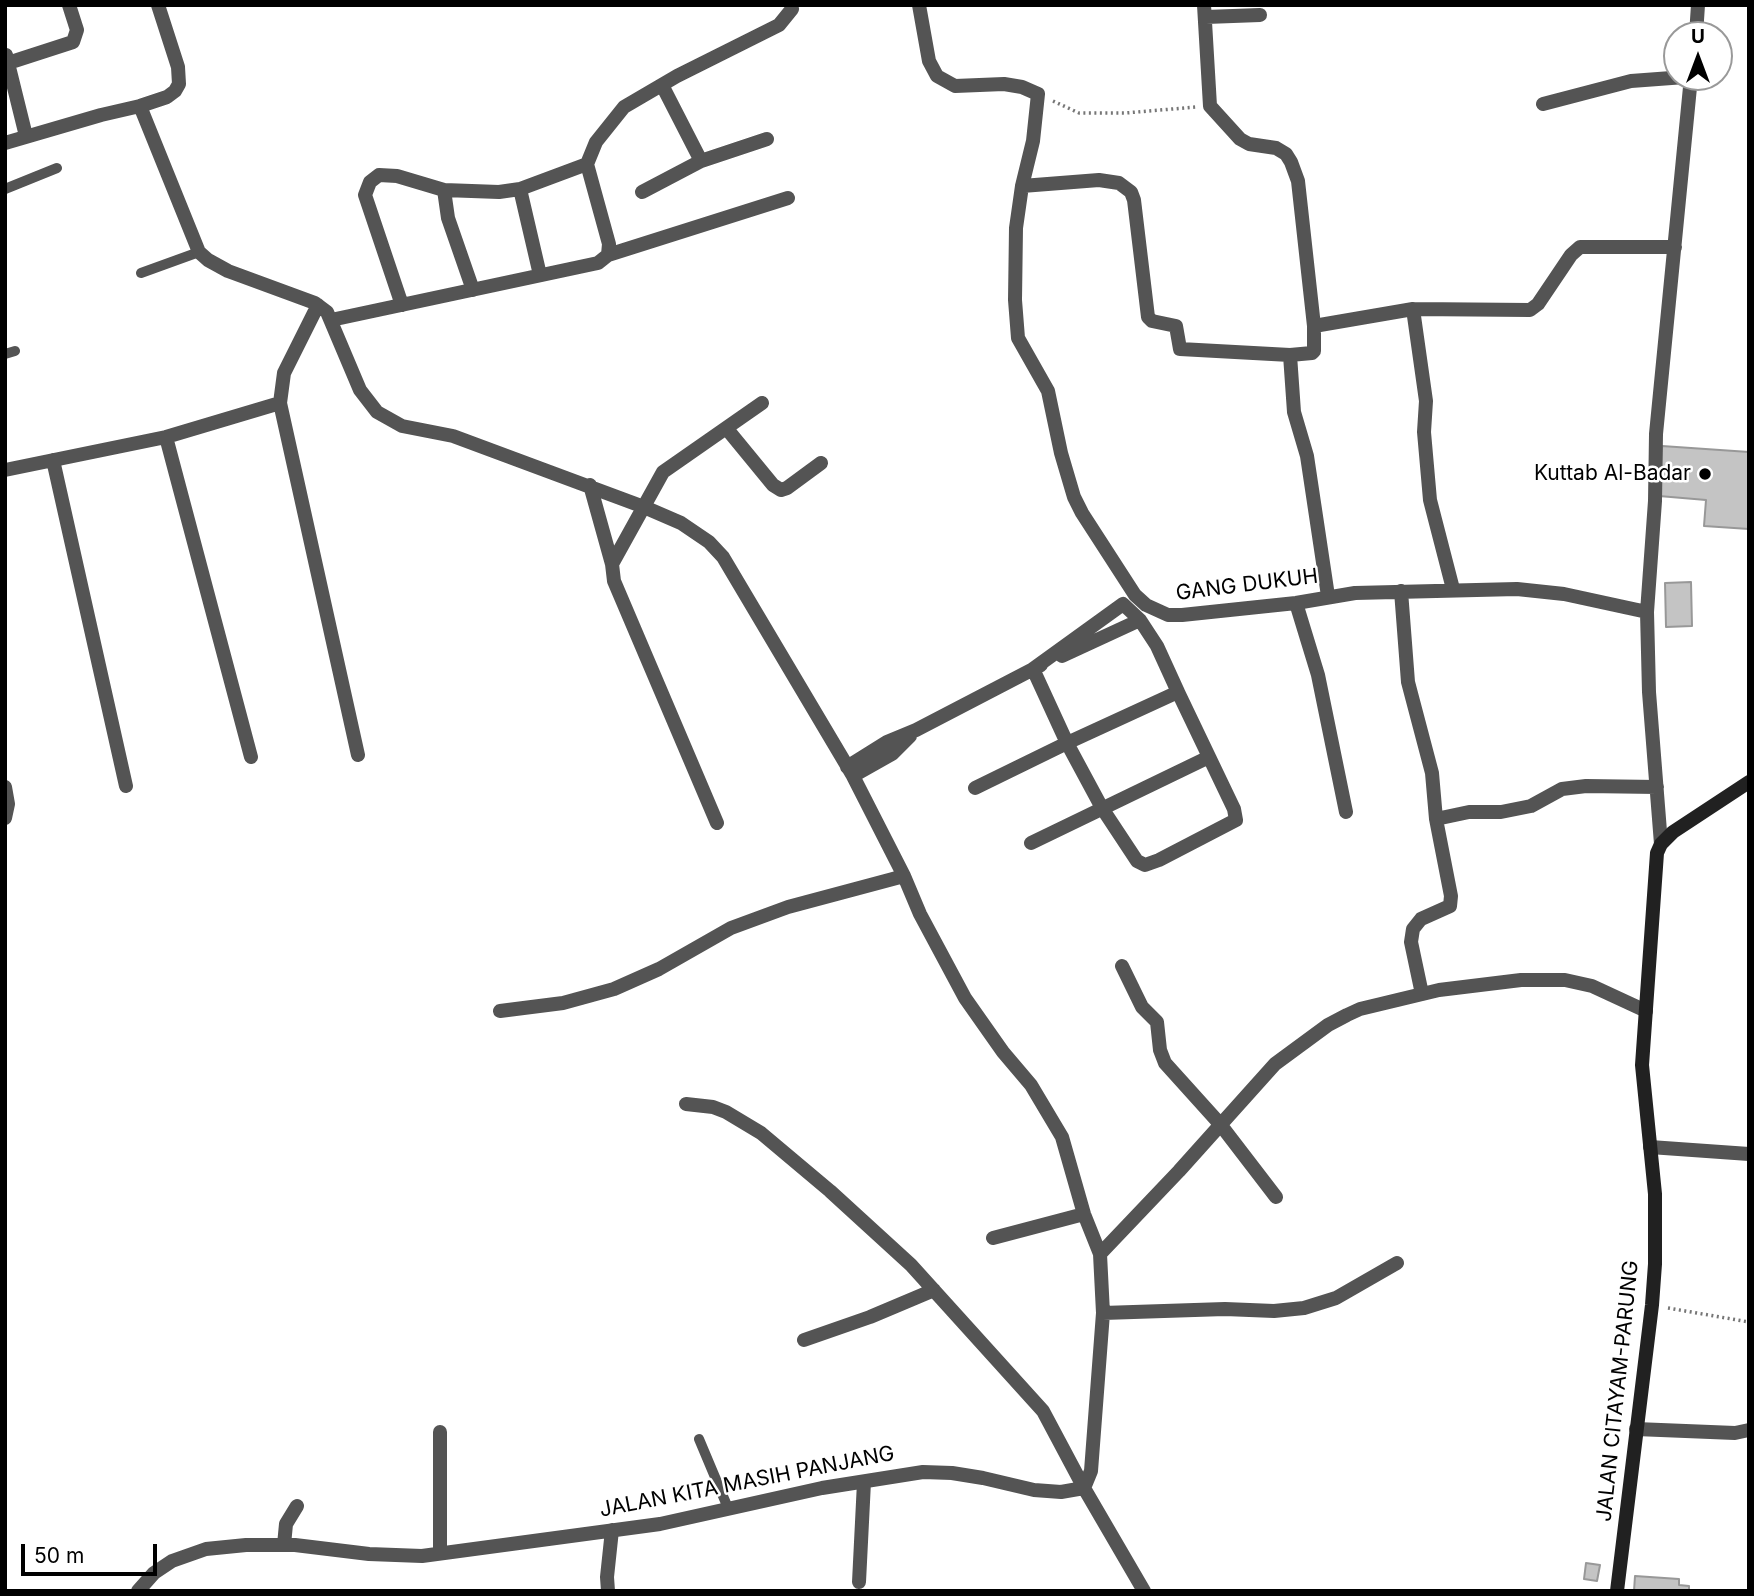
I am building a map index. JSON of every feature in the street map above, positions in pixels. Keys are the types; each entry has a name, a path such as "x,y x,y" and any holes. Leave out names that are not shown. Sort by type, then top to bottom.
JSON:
{"main road":[{"path":"1661,844 1673,832 1749,782"},
{"name":"JALAN CITAYAM-PARUNG","path":"1617,1591 1655,1264 1655,1194 1642,1065 1656,860 1661,844"}],"street":[{"path":"26,136 6,60 73,42 77,30 69,5"},
{"path":"5,143 140,106 167,97 175,91 179,84 178,67 158,5"},
{"path":"608,255 609,244 587,164 596,142 624,107 779,24 792,9 792,5"},
{"path":"919,5 929,61 937,76 956,86 1004,84 1022,87 1038,94"},
{"path":"1022,186 1099,180 1119,183 1133,195 1149,319 1176,326 1180,349 1290,355 1314,351 1314,326 1298,181 1291,162 1286,154 1276,148 1249,144 1240,139 1210,106 1205,11 1260,15"},
{"path":"1543,104 1622,83 1663,79"},
{"path":"662,85 701,161"},
{"path":"1661,844 1647,612 1655,501 1656,434 1691,91"},
{"name":"GANG DUKUH","path":"1038,94 1033,141 1022,186 1016,228 1018,338 1048,391 1061,453 1074,497 1092,531 1135,595 1146,605 1168,615 1296,603 1328,596 1452,589 1546,591 1647,612"},
{"path":"140,106 200,252 208,260 228,271 318,305 327,312 360,390 377,412 402,426 443,433 644,507 681,523 709,542 723,557 850,772 965,998 1031,1085 1062,1137 1084,1213 1100,1254 1103,1313 1091,1471 1084,1488"},
{"path":"642,191 701,161 767,139"},
{"path":"402,305 365,195 370,182 379,175 397,176 444,190 499,191 520,189 587,164"},
{"path":"520,189 540,275"},
{"path":"444,190 448,218 473,290"},
{"path":"331,320 598,263 608,255 789,198"},
{"path":"1314,326 1413,309 1530,310 1538,304 1571,255 1580,247 1675,247"},
{"path":"318,305 284,373 280,403 358,755"},
{"path":"1413,309 1426,401 1424,432 1430,500 1452,589"},
{"path":"1290,355 1294,412 1307,456 1328,596"},
{"path":"5,470 166,437 280,403"},
{"path":"611,564 663,472 762,403"},
{"path":"727,429 773,485 781,490 821,463"},
{"path":"166,437 251,757"},
{"path":"53,460 126,786"},
{"path":"590,485 614,581 717,823"},
{"path":"1401,591 1408,682 1432,773 1436,819 1451,901 1448,907 1421,919 1411,934 1422,994"},
{"path":"1296,603 1318,675 1346,811"},
{"path":"1123,604 1140,620 1157,646 1234,809 1236,820 1159,860 1145,865 1137,861 1102,808 1066,743 1033,669 1123,604"},
{"path":"850,772 887,742 916,730 1033,669 1140,620"},
{"path":"975,788 1178,692"},
{"path":"1031,843 1209,757"},
{"path":"1436,819 1469,811 1501,813 1531,806 1562,789 1586,786 1657,787"},
{"path":"5,787 8,804 5,818"},
{"path":"500,1011 563,1003 614,989 659,968 731,928 789,907 904,876"},
{"path":"1122,966 1142,1007 1157,1022 1161,1058 1220,1124 1276,1197"},
{"path":"1100,1254 1275,1064 1328,1025 1360,1009 1422,994 1496,981 1565,980 1592,986 1646,1011"},
{"path":"686,1104 713,1107 726,1112 761,1133 911,1265 1043,1411 1144,1591"},
{"path":"1650,1147 1749,1154"},
{"path":"993,1238 1084,1213"},
{"path":"1103,1313 1225,1309 1274,1311 1304,1308 1336,1298 1398,1262"},
{"path":"804,1340 870,1317 934,1290"},
{"path":"1636,1429 1724,1433 1749,1430"},
{"path":"440,1432 440,1553"},
{"name":"JALAN KITA MASIH PANJANG","path":"138,1591 154,1573 172,1561 206,1549 285,1545 396,1556 440,1553 660,1524 900,1475 951,1473 1034,1490 1061,1492 1084,1488"},
{"path":"859,1582 864,1482"},
{"path":"285,1545 286,1524 297,1506"},
{"path":"608,1591 612,1530"}],"lane":[{"path":"5,189 57,168"},
{"path":"141,273 200,252"},
{"path":"699,1438 728,1508"}],"path":[{"path":"1038,94 1079,113 1125,113 1210,106"},
{"path":"1652,1305 1749,1322"}],"building":[{"name":"Kuttab Al-Badar","path":"1662,446 1749,452 1749,529 1704,526 1706,500 1659,496"},
{"path":"1691,582 1692,626 1666,627 1665,583"},
{"path":"1586,1563 1600,1565 1597,1581 1584,1579"},
{"path":"1635,1576 1679,1579 1679,1585 1689,1586 1689,1591 1634,1591"}],"place":[{"name":"Kuttab Al-Badar","path":"1705,474"}]}
